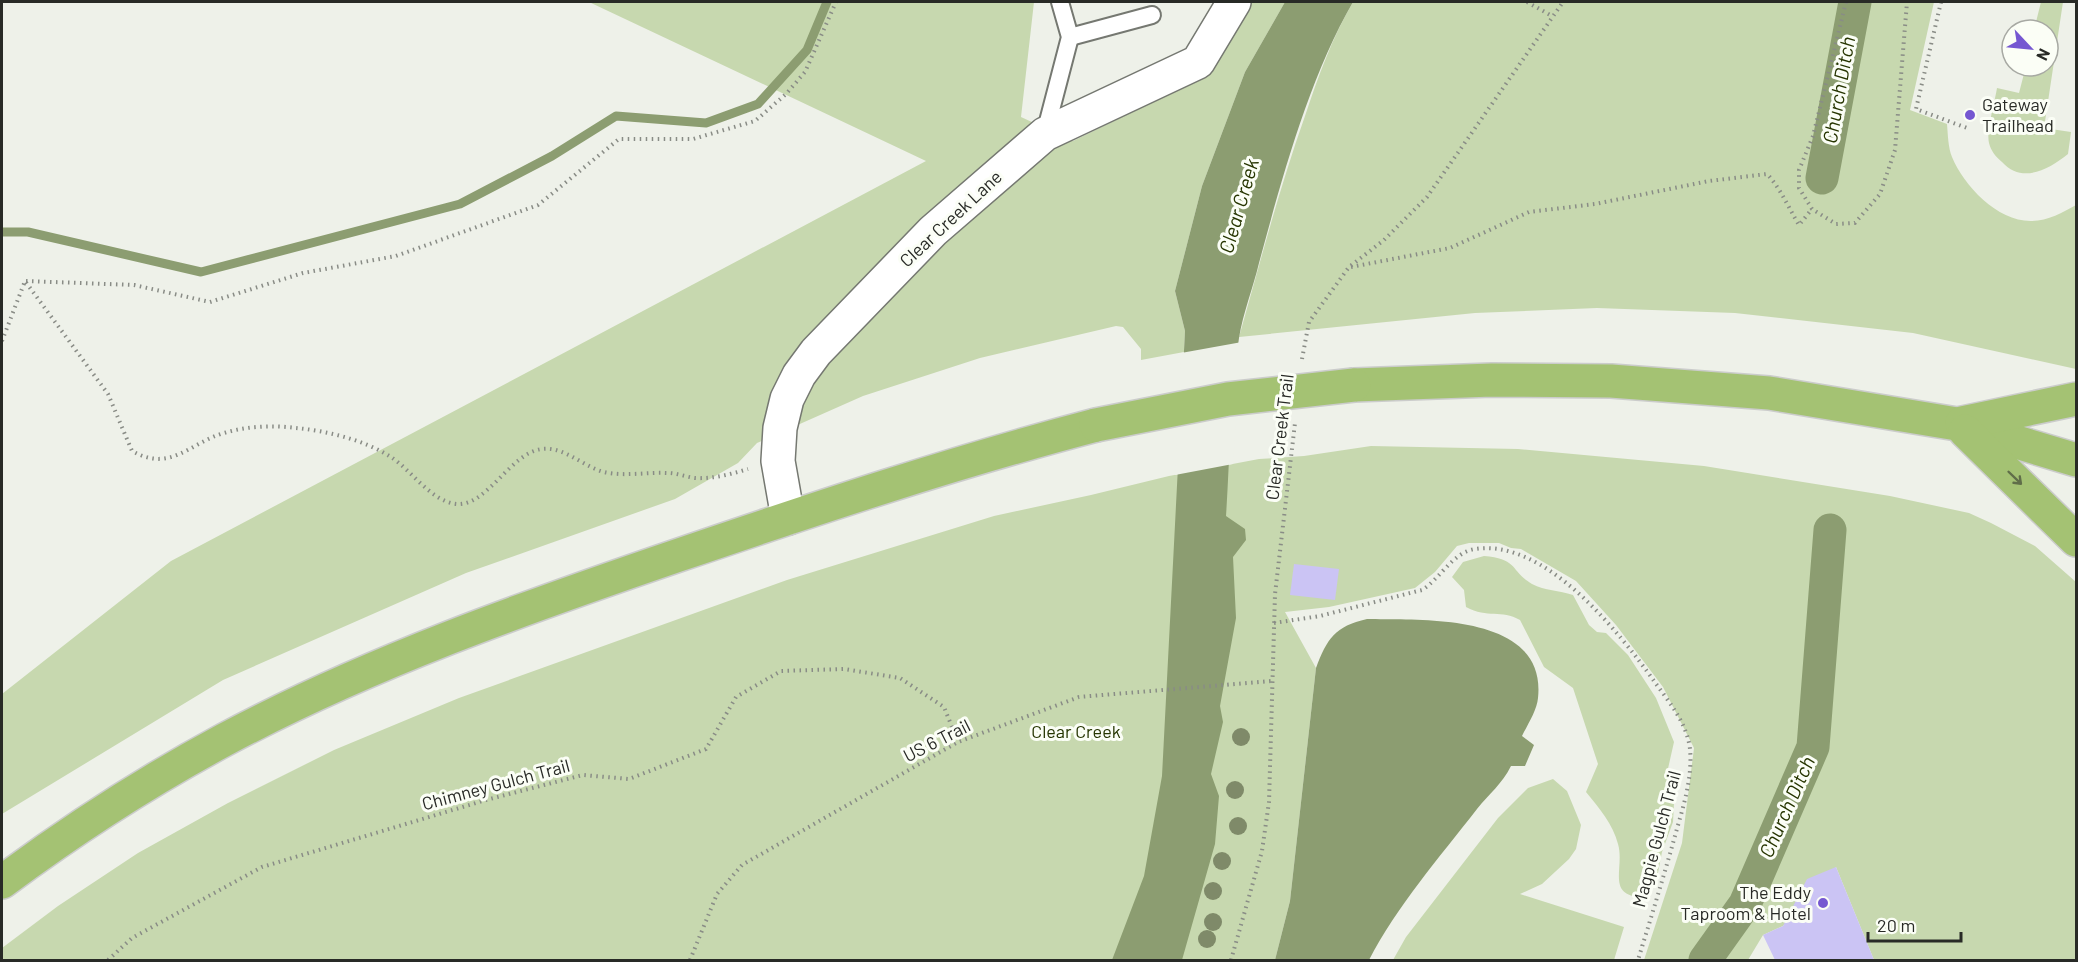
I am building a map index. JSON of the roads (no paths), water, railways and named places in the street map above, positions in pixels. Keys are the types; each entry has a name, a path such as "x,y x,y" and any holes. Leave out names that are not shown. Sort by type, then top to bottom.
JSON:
{"highway":[{"path":"2,882 65,836 152,781 225,740 296,704 480,626 788,518 950,465 1096,424 1228,399 1354,385 1492,380 1659,383 1769,393 1957,424 2076,460"},
{"path":"1957,424 2076,399"},
{"path":"1957,424 2016,478 2076,540"}],"street":[{"name":"Clear Creek Lane","path":"788,518 778,461 780,428 787,399 799,375 816,352 933,231 1045,134 1198,62 1234,2"}],"lane":[{"path":"1045,134 1070,37 1060,2"},
{"path":"1070,37 1152,15"}],"water":[{"name":"Clear Creek","path":"1285,2 1353,2 1323,63 1298,129 1239,338 1232,404 1226,516 1245,529 1246,540 1233,557 1236,618 1220,706 1223,722 1211,774 1219,796 1215,844 1182,960 1112,960 1144,876 1162,776 1185,331 1175,291 1202,186 1245,72"},
{"path":"1367,619 1449,622 1477,627 1503,636 1523,650 1536,670 1538,698 1522,736 1534,745 1525,766 1511,766 1419,883 1392,921 1369,960 1275,960 1290,901 1316,668 1324,649 1334,635 1347,626"}],"waterway":[{"path":"2,232 28,232 201,272 460,204 552,156 616,116 706,123 758,104 807,50 827,2"},
{"name":"Church Ditch","path":"1822,178 1855,2"},
{"name":"Church Ditch","path":"1705,960 1745,904 1813,747 1830,530"}],"place":[{"name":"Gateway Trailhead","path":"1970,115"},
{"name":"The Eddy Taproom & Hotel","path":"1823,903"}]}
